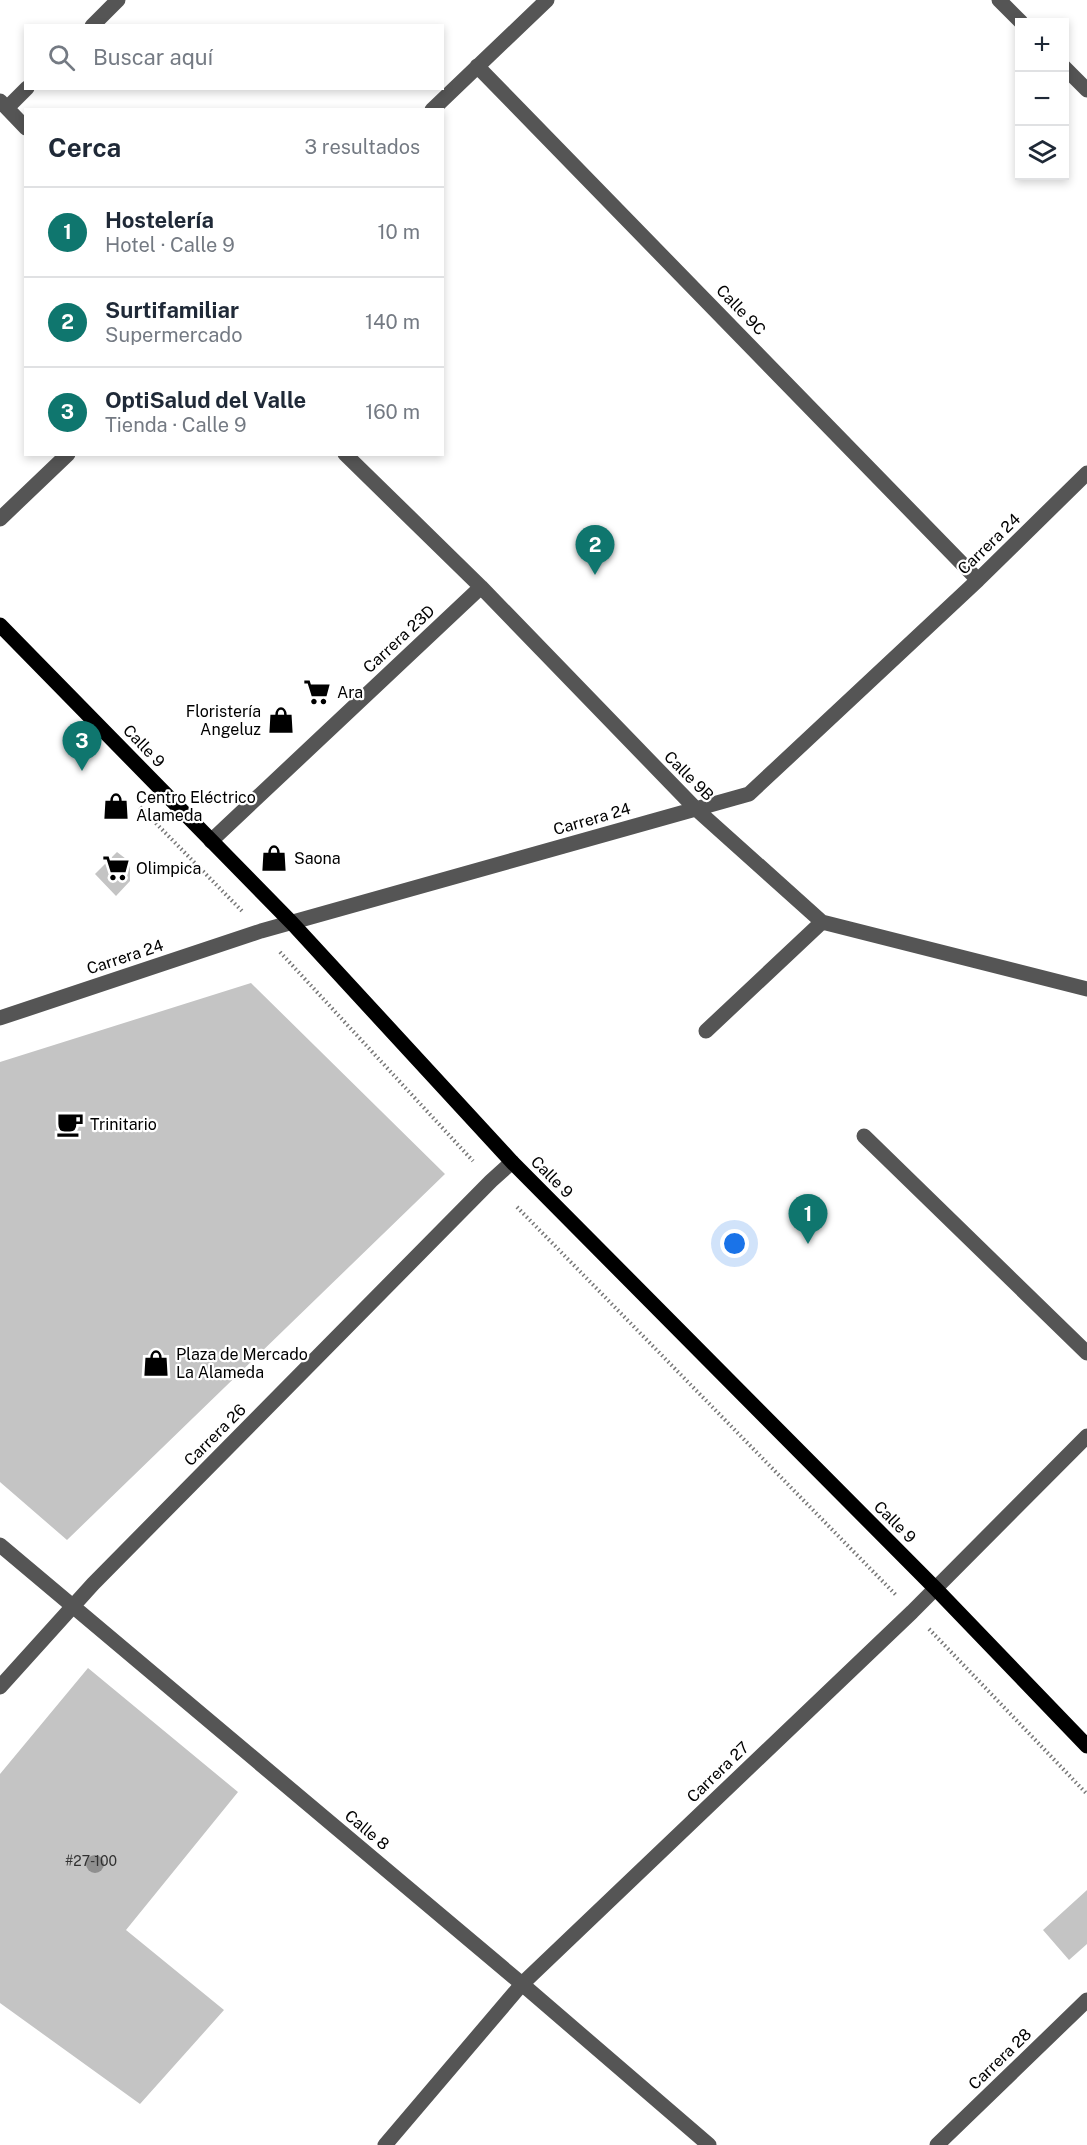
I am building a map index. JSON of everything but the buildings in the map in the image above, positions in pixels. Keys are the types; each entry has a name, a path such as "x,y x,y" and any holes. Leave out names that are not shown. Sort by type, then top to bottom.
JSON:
{"main road":[{"name":"Calle 9","path":"0,625 292,923 512,1162 936,1588 1087,1746"}],"street":[{"path":"94,24 118,0"},
{"path":"434,108 547,0"},
{"path":"999,0 1017,18"},
{"name":"Calle 9C","path":"477,66 978,580"},
{"path":"1069,71 1087,90"},
{"path":"24,90 3,105 24,126"},
{"path":"0,519 66,456"},
{"name":"Calle 9B","path":"347,456 481,587 696,809 822,922 1087,989"},
{"name":"Carrera 24","path":"0,1018 261,931 749,794 978,580 1087,473"},
{"name":"Carrera 23D","path":"211,841 481,587"},
{"path":"706,1031 822,922"},
{"path":"864,1136 1087,1353"},
{"name":"Carrera 26","path":"0,1687 72,1606 512,1162"},
{"name":"Carrera 27","path":"385,2145 522,1984 936,1588 1087,1436"},
{"name":"Calle 8","path":"0,1545 522,1984 709,2145"},
{"name":"Carrera 28","path":"937,2145 1087,2000"}],"path":[{"path":"139,805 261,931 472,1161"},
{"path":"517,1207 897,1596"},
{"path":"929,1629 1087,1794"}],"place":[{"name":"Surtifamiliar","path":"595,575"},
{"name":"Ara","path":"317,692"},
{"name":"Floristería Angeluz","path":"281,720"},
{"name":"OptiSalud del Valle","path":"82,771"},
{"name":"Centro Eléctrico Alameda","path":"116,806"},
{"name":"Saona","path":"274,858"},
{"name":"Olimpica","path":"116,868"},
{"name":"Trinitario","path":"70,1124"},
{"name":"Hostelería","path":"808,1244"},
{"name":"Plaza de Mercado La Alameda","path":"156,1363"}]}
